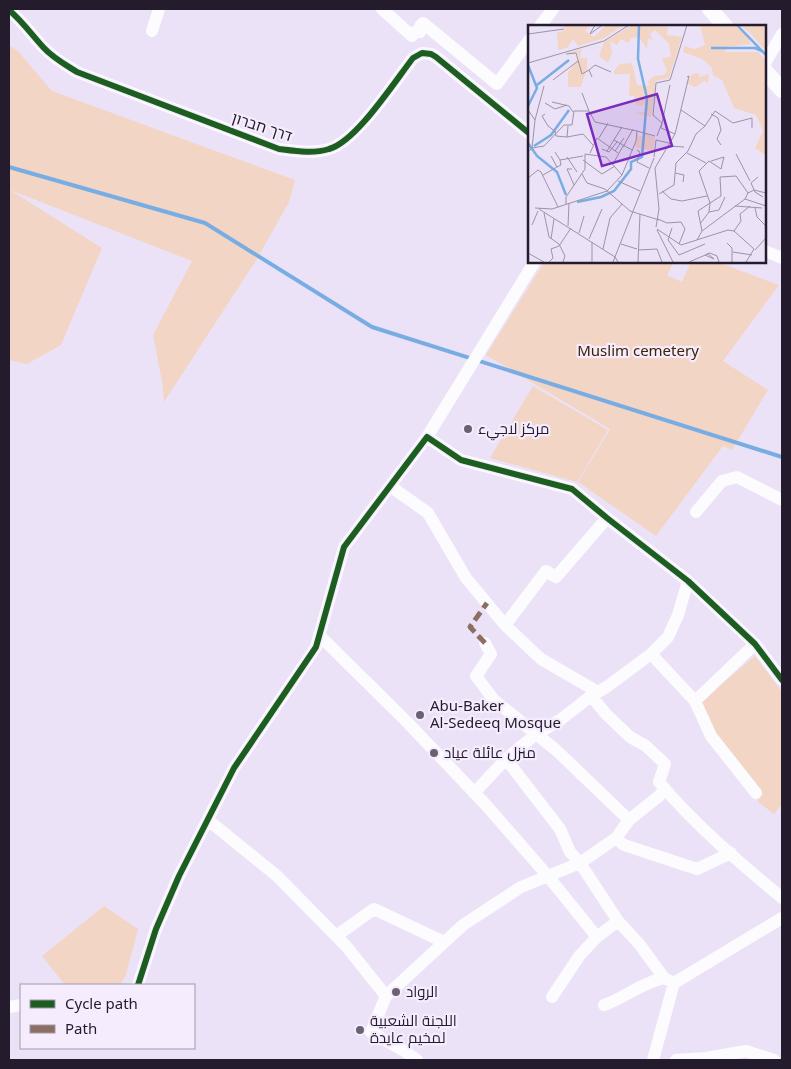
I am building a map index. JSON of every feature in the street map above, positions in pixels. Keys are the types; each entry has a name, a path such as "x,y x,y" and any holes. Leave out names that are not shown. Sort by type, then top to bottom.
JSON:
{"main road":[{"path":"710,9 724,25"},
{"path":"766,72 782,90"}],"street":[{"path":"152,31 159,9"},
{"path":"382,9 412,36 414,32 420,32 420,26 423,23 497,84 528,43"},
{"path":"541,25 553,9"},
{"name":"דרך חברון","path":"9,10 20,19 45,50 77,72 279,149 302,152 320,151 339,145 358,128 413,58 422,52 436,57 528,132"},
{"path":"766,62 782,34"},
{"path":"766,251 782,258"},
{"path":"138,984 156,929 179,876 234,768 316,647 344,548 427,437 534,262"},
{"path":"427,437 461,460 572,489 688,580 755,644 782,680"},
{"path":"696,512 722,481 737,477 782,500"},
{"path":"390,486 428,513 466,578 505,624 541,659 594,694 606,714 630,737 646,746 665,764 659,782 665,789 694,819 782,898"},
{"path":"505,624 546,571 556,577 607,518"},
{"path":"474,793 506,759 535,735 560,720 651,654 668,637 678,615 688,580"},
{"path":"319,635 407,722 474,793 547,875 597,938"},
{"path":"484,643 491,654 476,676 494,700 535,735 556,750 628,820"},
{"path":"695,701 755,644"},
{"path":"651,654 695,701 710,736 756,793"},
{"path":"506,759 560,829 570,852 580,863 618,921 669,981"},
{"path":"417,1060 371,1032 386,996 463,925 521,887 580,863 616,838 628,820 659,796 665,789"},
{"path":"208,820 277,876 336,936 386,996"},
{"path":"616,838 624,845 697,869 731,853"},
{"path":"336,936 374,909 444,942"},
{"path":"604,1005 625,997 655,980 669,981 782,918"},
{"path":"552,997 580,954 618,921"},
{"path":"653,1060 669,981"},
{"path":"676,1060 706,1058 746,1051 774,1060"}],"green space":[{"path":"9,45 18,51 52,91 295,180 289,202 257,259 164,402 153,335 192,261 10,190 102,248 61,345 27,364 9,360"},
{"name":"Muslim cemetery","path":"544,262 674,262 667,275 682,282 691,262 718,262 779,285 723,361 768,390 732,450 723,446 656,536 578,482 610,429 486,355"},
{"path":"533,386 608,430 577,482 490,458"},
{"path":"755,656 782,692 782,804 774,814 758,802 760,792 711,732 701,701"},
{"path":"104,906 138,929 126,975 121,984 64,984 42,956"}],"waterway":[{"path":"9,167 205,223 372,327 782,457"}],"marked path":[{"path":"485,643 470,627 487,603"}],"cycle path":[{"path":"9,10 48,52 77,72 279,149 304,152 317,151 329,149 340,144 363,123 413,58 422,53 431,54 436,57 528,132"},
{"path":"138,984 156,929 179,876 234,768 316,647 344,547 427,437 461,460 572,489 688,581 755,644 782,680"}],"place":[{"name":"مركز لاجيء","path":"468,429"},
{"name":"Abu-Baker Al-Sedeeq Mosque","path":"420,715"},
{"name":"منزل عائلة عياد","path":"434,753"},
{"name":"الرواد","path":"396,992"},
{"name":"اللجنة الشعبية لمخيم عايدة","path":"360,1030"}]}
